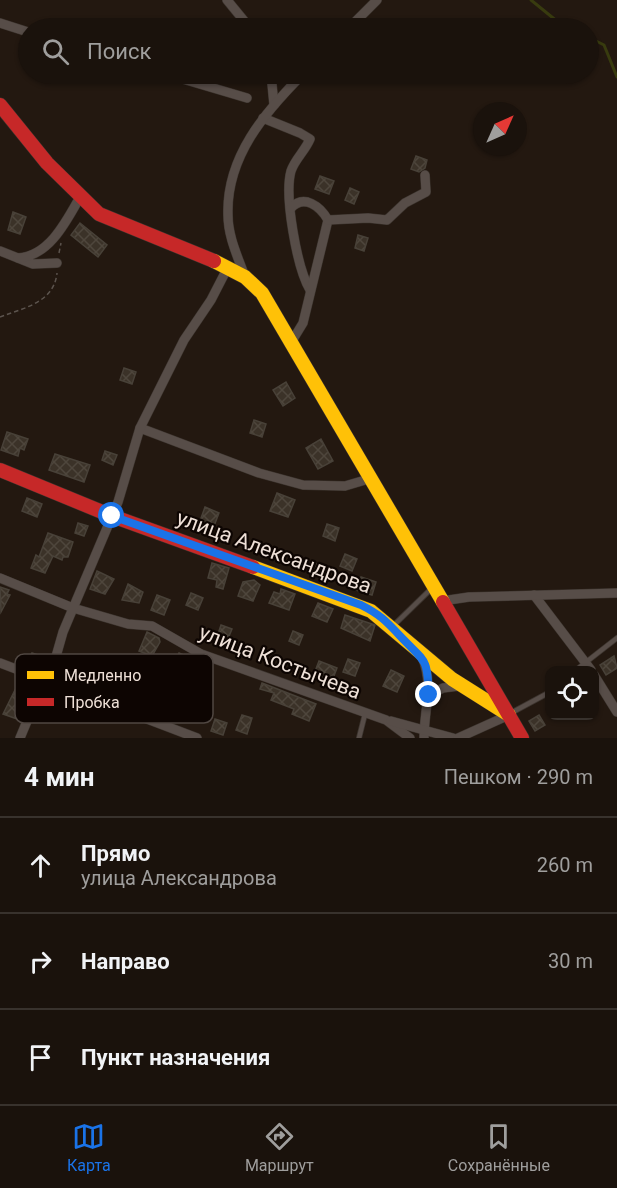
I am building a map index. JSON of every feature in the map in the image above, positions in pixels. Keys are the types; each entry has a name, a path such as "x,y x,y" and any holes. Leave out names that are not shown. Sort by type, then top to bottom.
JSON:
{"street":[{"path":"226,0 241,18"},
{"path":"359,18 377,0"},
{"path":"0,23 18,29"},
{"path":"200,84 247,98"},
{"path":"272,84 274,105"},
{"path":"245,277 229,228 229,193 242,150 263,118 294,84"},
{"name":"улица Александрова","path":"0,105 47,163 99,214 228,267 245,277 271,305 522,738"},
{"path":"263,118 310,139 290,174 291,208 301,268 310,290"},
{"path":"328,220 368,218 387,220 405,203 426,192 425,176"},
{"path":"18,258 29,257 45,246 80,197"},
{"path":"291,208 300,201 308,202 316,206 328,220"},
{"path":"292,341 303,323 328,220"},
{"path":"0,251 40,265 57,263"},
{"path":"57,654 73,608 112,516 140,428 184,340 211,300 228,267"},
{"path":"140,428 259,473 303,485 345,486 372,478"},
{"name":"улица Александрова","path":"0,470 112,516 361,605 393,626 421,654 459,686 508,714"},
{"name":"улица Костычева","path":"0,578 73,608 128,624 152,626 201,654"},
{"path":"442,601 469,597 617,593"},
{"path":"534,595 588,666"},
{"path":"421,654 428,670 429,695 424,734"},
{"name":"улица Костычева","path":"213,658 386,720 410,738"},
{"path":"0,663 15,669"},
{"path":"599,683 617,712"},
{"path":"429,695 443,688 459,686"},
{"path":"458,738 508,714"},
{"path":"386,720 424,734 453,738"},
{"path":"20,738 26,723"},
{"path":"158,723 197,738"}],"lane":[{"path":"393,626 434,586"},
{"path":"580,666 617,638"},
{"path":"508,714 545,694"},
{"path":"359,738 364,714"}],"path":[{"path":"0,317 36,304 54,287 63,235"}],"building":[{"path":"416,156 427,160 425,168 419,172 411,169"},
{"path":"320,176 334,181 329,194 315,189"},
{"path":"350,188 359,192 354,204 345,200"},
{"path":"13,212 26,217 20,234 8,230"},
{"path":"80,223 107,245 98,257 71,235"},
{"path":"358,235 368,238 364,251 355,248"},
{"path":"124,368 136,372 132,384 120,380"},
{"path":"286,382 295,398 283,406 273,390"},
{"path":"254,420 266,424 262,437 250,433"},
{"path":"7,432 28,439 24,450 20,448 18,456 1,450"},
{"path":"321,439 333,461 318,469 306,448"},
{"path":"105,451 117,455 113,465 102,460"},
{"path":"55,454 90,465 84,482 49,470"},
{"path":"277,493 295,500 288,517 270,511"},
{"path":"27,498 42,504 37,517 22,511"},
{"path":"205,507 219,513 214,526 200,521"},
{"path":"78,523 88,526 84,536 75,533"},
{"path":"327,524 339,528 335,541 323,536"},
{"path":"48,533 73,542 68,557 63,557 62,560 53,556 45,573 31,568 36,555 39,557"},
{"path":"345,554 357,559 352,571 340,566"},
{"path":"212,563 229,568 223,589 216,587 217,580 208,578"},
{"path":"317,564 326,567 323,577 313,574"},
{"path":"97,571 114,579 105,594 90,589"},
{"path":"361,577 376,582 372,595 356,590"},
{"path":"254,580 260,585 253,601 238,596 243,582"},
{"path":"128,584 143,592 139,603 122,600"},
{"path":"0,587 9,590 7,594 10,595 1,612"},
{"path":"281,589 295,594 289,610 269,603 274,592 280,594"},
{"path":"191,593 203,598 198,610 186,605"},
{"path":"157,595 170,600 164,615 151,610"},
{"path":"318,603 333,609 327,622 312,616"},
{"path":"345,615 375,625 370,641 341,628"},
{"path":"221,625 232,629 227,641 217,637"},
{"path":"293,631 303,635 299,645 289,641"},
{"path":"147,632 159,638 160,642 153,654 139,651"},
{"path":"614,656 617,668 606,675 600,665"},
{"path":"348,659 360,663 355,676 343,672"},
{"path":"319,661 337,668 332,681 314,674"},
{"path":"391,670 404,676 397,692 383,686"},
{"path":"262,683 316,704 309,721 292,714 294,709 271,700 274,693 260,689"},
{"path":"15,690 15,718 3,714"},
{"path":"242,715 252,718 247,734 236,730"},
{"path":"539,715 545,725 535,731 529,721"},
{"path":"215,719 227,723 223,735 211,731"}],"waterway":[{"path":"531,0 553,18"},
{"path":"599,42 604,45 617,77"}],"traffic: slow":[{"path":"214,261 245,277 262,293 443,602"},
{"path":"253,567 371,611 452,679 509,715"}],"traffic: jam":[{"path":"0,105 47,163 99,214 214,261"},
{"path":"0,470 112,516 253,567"},
{"path":"443,602 522,738"}],"route":[{"path":"112,516 361,605 381,615 421,654 428,670 429,695"}]}
